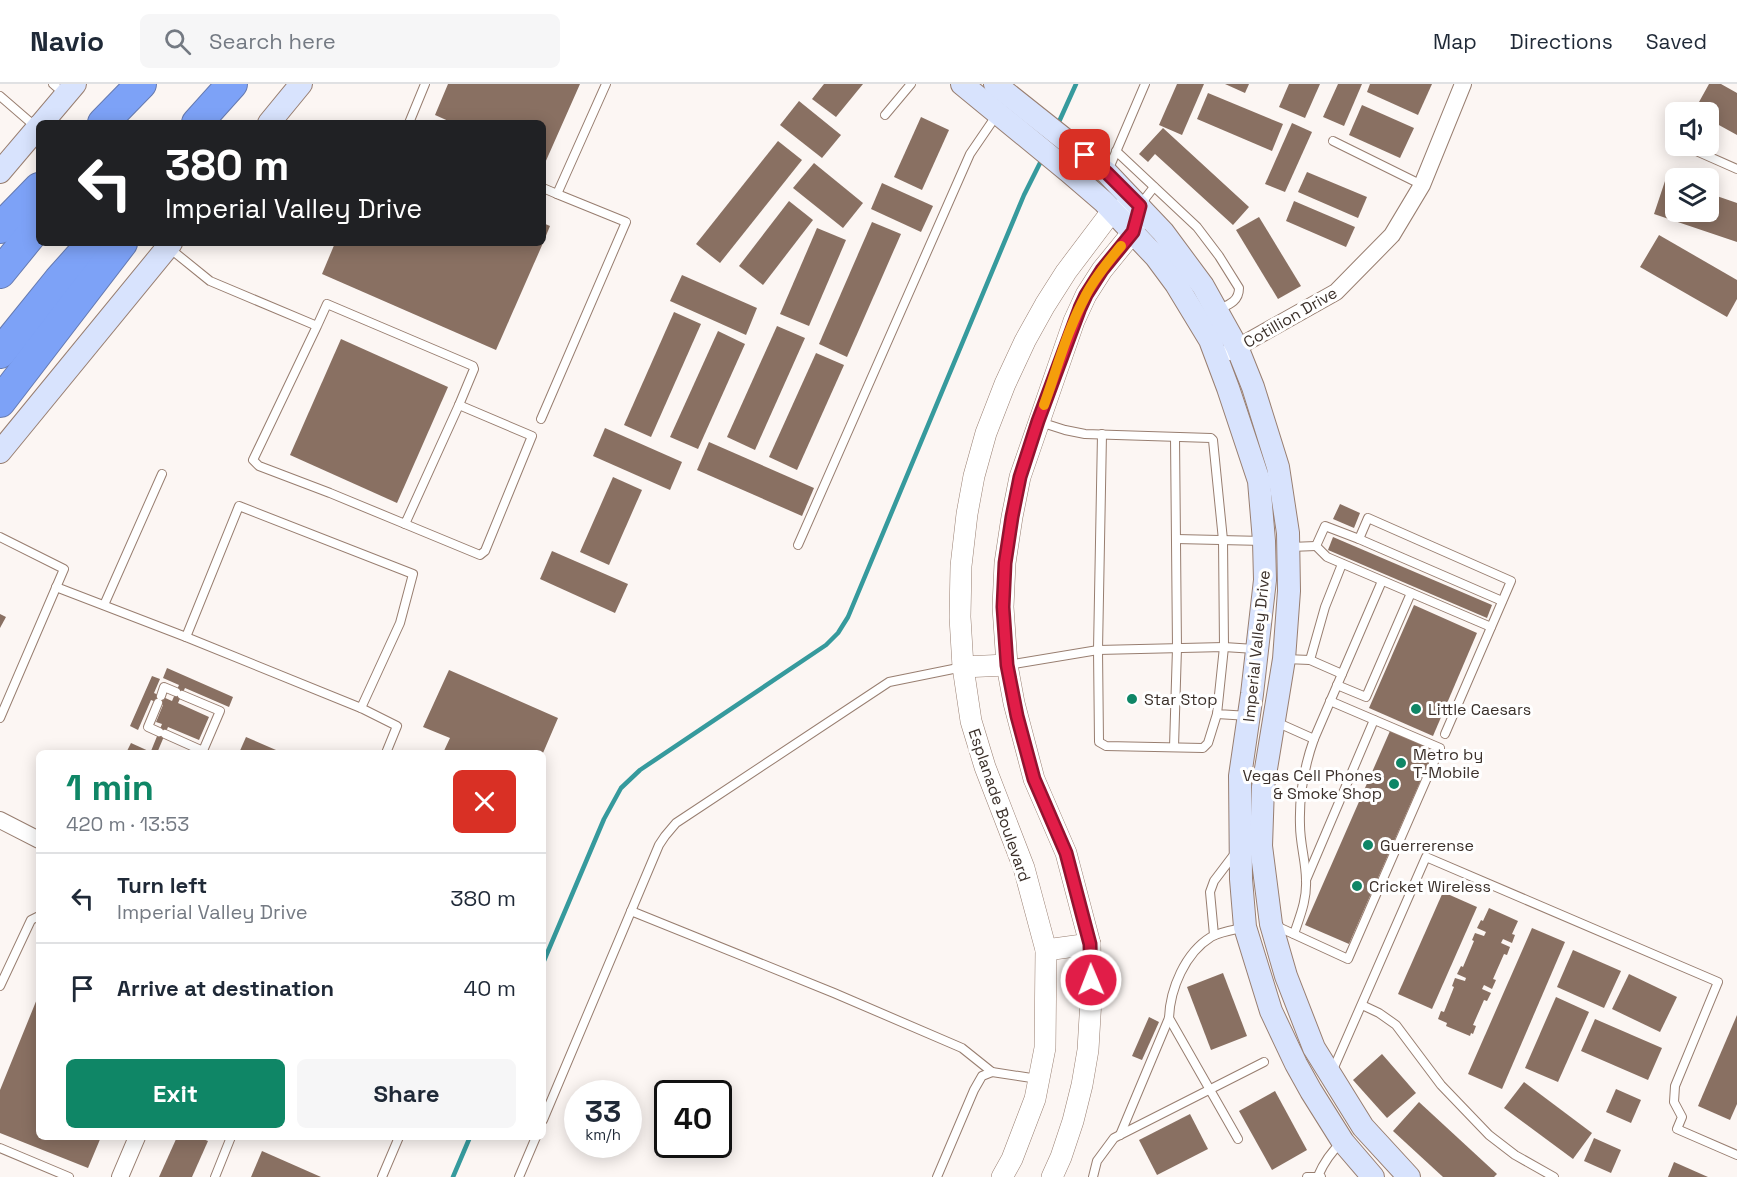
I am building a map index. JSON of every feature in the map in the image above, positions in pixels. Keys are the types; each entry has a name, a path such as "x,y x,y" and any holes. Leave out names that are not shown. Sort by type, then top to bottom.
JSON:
{"highway":[{"path":"106,120 141,84"},
{"path":"122,120 152,84"},
{"path":"200,120 232,84"},
{"path":"220,120 249,84"},
{"path":"0,228 36,191"},
{"path":"0,273 36,229"},
{"path":"0,353 89,246"},
{"path":"0,402 120,246"}],"main road":[{"path":"271,120 301,84"},
{"name":"Imperial Valley Drive","path":"962,84 1003,93 1031,111 1107,173 1140,206 1182,256 1203,286 1238,347 1278,467 1288,533 1288,591 1284,659 1263,787 1261,846 1271,924 1286,976 1314,1048 1363,1127 1409,1177"},
{"path":"44,120 65,88"},
{"name":"Imperial Valley Drive","path":"1003,93 1022,133 1068,171 1133,232 1156,257 1176,285 1210,340 1248,444 1259,481 1265,580 1240,776 1240,847 1245,927 1271,1011 1311,1091 1342,1142 1373,1177"},
{"path":"0,172 36,131"},
{"path":"0,452 168,246"},
{"path":"1256,473 1278,467"},
{"path":"1249,716 1274,721"},
{"path":"1245,927 1271,924"},
{"path":"1342,1142 1363,1127"}],"street":[{"name":"Cotillion Drive","path":"1217,358 1336,292 1392,235 1422,185 1463,84"},
{"path":"1052,1177 1073,1121 1088,1050 1091,999 1090,944 1066,853 1034,779 1018,721 1007,665 1003,607 1005,563 1020,477 1074,321 1086,295 1102,270 1133,232 1140,206 1112,212"},
{"name":"Esplanade Boulevard","path":"1002,1177 1023,1132 1035,1099 1039,1079 1045,1048 1046,950 1024,868 988,777 971,721 963,667 960,617 961,566 970,495 986,433 1005,384 1025,341 1066,272 1112,212"},
{"path":"963,667 1007,665"},
{"path":"0,820 36,838"},
{"path":"1046,950 1090,944"},
{"path":"120,1177 136,1140"}],"lane":[{"path":"409,120 425,84"},
{"path":"557,194 606,84"},
{"path":"885,115 911,84"},
{"path":"1107,173 1145,84"},
{"path":"798,545 970,154 1003,93"},
{"path":"0,96 36,123"},
{"path":"1333,141 1422,185"},
{"path":"1116,151 1197,227 1219,256 1239,288 1236,300 1217,310"},
{"path":"1708,156 1737,169"},
{"path":"1140,206 1154,186"},
{"path":"541,419 626,222 546,189"},
{"path":"170,246 210,281 317,326"},
{"path":"405,524 459,405 474,369 473,366 327,304 254,460 259,466 480,555 485,551 532,436 459,405"},
{"path":"1038,421 1085,434 1102,434 1175,436 1213,440 1223,540 1224,647 1217,714 1206,746 1203,748 1106,746 1099,742 1098,650 1102,434"},
{"path":"1174,747 1178,648 1175,436"},
{"path":"104,605 162,474"},
{"path":"186,637 239,506 413,574 400,623 361,708"},
{"path":"1359,539 1368,518 1511,581 1445,734"},
{"path":"1316,546 1324,526 1502,601"},
{"path":"0,537 64,569 0,718"},
{"path":"1176,538 1264,541"},
{"path":"1288,547 1316,546 1327,557 1342,564 1491,627"},
{"path":"1310,660 1325,607 1342,564"},
{"path":"1294,934 1305,904 1306,880 1299,826 1305,764 1382,581"},
{"path":"56,587 361,708 398,726 387,750"},
{"path":"1337,685 1366,697 1411,593"},
{"path":"1007,665 1098,650 1224,647 1258,649"},
{"path":"1284,659 1310,660 1342,674"},
{"path":"546,1113 659,845 676,823 889,682 963,667"},
{"path":"198,750 148,727 164,687 220,711 203,750"},
{"path":"1271,924 1348,959 1440,748 1330,701"},
{"path":"1217,714 1249,716"},
{"path":"1306,880 1374,720"},
{"path":"1274,721 1314,739"},
{"path":"1214,935 1210,892 1215,881 1240,847"},
{"path":"1331,1076 1426,857 1718,982 1675,1086 1674,1102 1682,1118 1677,1129 1737,1155"},
{"path":"631,911 834,993 962,1048 992,1072 1039,1079"},
{"path":"0,986 35,918"},
{"path":"1120,1135 1169,1018 1170,1001 1189,959 1201,944 1214,935 1245,927"},
{"path":"1362,1005 1396,1025 1441,1085 1489,1135 1515,1155 1554,1177"},
{"path":"1169,1018 1238,1139"},
{"path":"1093,1177 1097,1161 1113,1138 1264,1062"},
{"path":"937,1177 974,1090 982,1076 992,1072"},
{"path":"215,1177 230,1140"},
{"path":"382,1177 398,1140"},
{"path":"519,1177 535,1140"},
{"path":"1307,1177 1319,1177 1324,1162 1342,1142"},
{"path":"0,1148 69,1177"}],"building":[{"path":"448,84 580,84 546,161 546,120 446,120 435,115"},
{"path":"824,84 863,84 836,117 812,99"},
{"path":"1177,84 1204,84 1182,135 1159,125"},
{"path":"1225,84 1249,84 1245,93"},
{"path":"1289,84 1320,84 1305,118 1279,107"},
{"path":"1338,84 1362,84 1344,126 1323,117"},
{"path":"1370,84 1432,84 1418,115 1367,92"},
{"path":"1709,84 1721,84 1737,93 1737,135 1719,125 1719,102 1699,102"},
{"path":"1208,93 1283,124 1272,151 1197,119"},
{"path":"799,101 841,135 822,158 780,125"},
{"path":"1362,105 1414,128 1400,158 1349,135"},
{"path":"921,117 949,130 922,190 894,177"},
{"path":"1292,123 1312,132 1285,192 1265,184"},
{"path":"1163,128 1249,207 1233,225 1155,154 1148,162 1139,154"},
{"path":"778,141 802,160 720,263 696,244"},
{"path":"814,163 863,203 843,228 793,188"},
{"path":"1307,172 1367,197 1358,218 1298,192"},
{"path":"1665,181 1665,218 1654,214"},
{"path":"882,183 933,206 921,232 871,209"},
{"path":"1719,197 1737,203 1737,242 1678,222 1719,222"},
{"path":"789,201 813,220 763,285 739,266"},
{"path":"1294,201 1355,227 1346,247 1286,221"},
{"path":"1259,217 1301,286 1278,299 1236,230"},
{"path":"872,222 901,234 847,357 819,344"},
{"path":"546,224 550,226 546,236"},
{"path":"817,228 846,240 809,326 780,314"},
{"path":"1659,235 1737,280 1737,299 1727,317 1640,267"},
{"path":"334,246 542,246 496,350 322,274"},
{"path":"682,275 757,308 746,335 670,301"},
{"path":"674,312 701,324 651,437 624,425"},
{"path":"777,326 805,338 755,450 727,437"},
{"path":"718,331 745,344 698,449 670,437"},
{"path":"341,339 448,387 397,503 290,455"},
{"path":"816,353 844,365 797,470 769,457"},
{"path":"605,428 682,462 670,490 593,456"},
{"path":"709,442 814,488 802,516 697,470"},
{"path":"613,477 642,490 609,565 580,552"},
{"path":"1340,504 1360,513 1354,528 1333,519"},
{"path":"1333,537 1492,605 1487,618 1328,550"},
{"path":"552,551 628,584 615,613 540,579"},
{"path":"1414,605 1477,633 1433,736 1369,708"},
{"path":"0,614 6,617 0,628"},
{"path":"167,668 233,697 229,707 185,688 178,703 209,717 199,740 168,727 158,750 151,750 162,724 156,722 163,705 151,700 138,730 130,726 152,676 160,679 154,693 172,701 179,685 163,678"},
{"path":"449,670 558,718 544,750 444,750 450,738 423,727"},
{"path":"1390,731 1434,750 1349,944 1305,925"},
{"path":"246,737 276,750 240,750"},
{"path":"131,743 146,750 128,750"},
{"path":"1443,892 1477,907 1432,1009 1398,994"},
{"path":"1489,908 1518,921 1512,934 1515,935 1512,943 1503,939 1501,943 1510,947 1507,955 1504,954 1493,979 1496,980 1492,989 1484,985 1482,989 1491,993 1487,1001 1484,1000 1473,1025 1476,1026 1473,1034 1471,1033 1470,1036 1446,1026 1447,1023 1438,1019 1441,1011 1444,1012 1454,987 1452,986 1455,978 1465,981 1466,978 1457,974 1461,966 1463,967 1475,933 1484,936 1486,932 1477,928"},
{"path":"1532,928 1565,942 1502,1089 1468,1074"},
{"path":"1573,950 1621,971 1604,1008 1557,987"},
{"path":"1223,973 1247,1036 1211,1050 1187,987"},
{"path":"1629,974 1677,997 1660,1032 1612,1009"},
{"path":"1556,997 1589,1012 1558,1082 1525,1068"},
{"path":"36,1001 36,1140 100,1140 88,1168 0,1133 0,1090"},
{"path":"1737,1015 1737,1104 1730,1120 1698,1106"},
{"path":"1149,1017 1159,1022 1142,1060 1132,1056"},
{"path":"1595,1019 1662,1048 1648,1080 1581,1051"},
{"path":"1382,1054 1416,1093 1387,1118 1353,1080"},
{"path":"1524,1082 1592,1133 1573,1159 1504,1108"},
{"path":"1616,1089 1641,1100 1631,1123 1606,1112"},
{"path":"1275,1091 1307,1150 1272,1170 1239,1111"},
{"path":"1419,1102 1497,1174 1494,1177 1443,1177 1393,1131"},
{"path":"1190,1114 1208,1149 1157,1175 1139,1140"},
{"path":"1594,1138 1621,1150 1611,1173 1584,1161"},
{"path":"176,1140 208,1141 192,1177 159,1177"},
{"path":"262,1151 321,1177 251,1177"},
{"path":"1674,1162 1708,1177 1668,1177"}],"waterway":[{"path":"1058,124 1076,84"},
{"path":"546,956 604,819 621,788 640,770 826,645 838,633 848,617 1024,195 1042,159"},
{"path":"453,1177 469,1140"}],"slow traffic":[{"path":"1044,405 1074,321 1086,295 1121,246"}],"place":[{"name":"Star Stop","path":"1132,699"},
{"name":"Little Caesars","path":"1416,709"},
{"name":"Metro by T-Mobile","path":"1401,763"},
{"name":"Vegas Cell Phones & Smoke Shop","path":"1394,784"},
{"name":"Guerrerense","path":"1368,845"},
{"name":"Cricket Wireless","path":"1357,886"}],"route":[{"path":"1085,155 1140,206 1133,232 1102,270 1086,295 1074,321 1032,441 1020,477 1012,517 1005,563 1003,607 1007,665 1017,716 1034,779 1066,853 1090,944 1091,980"}]}
